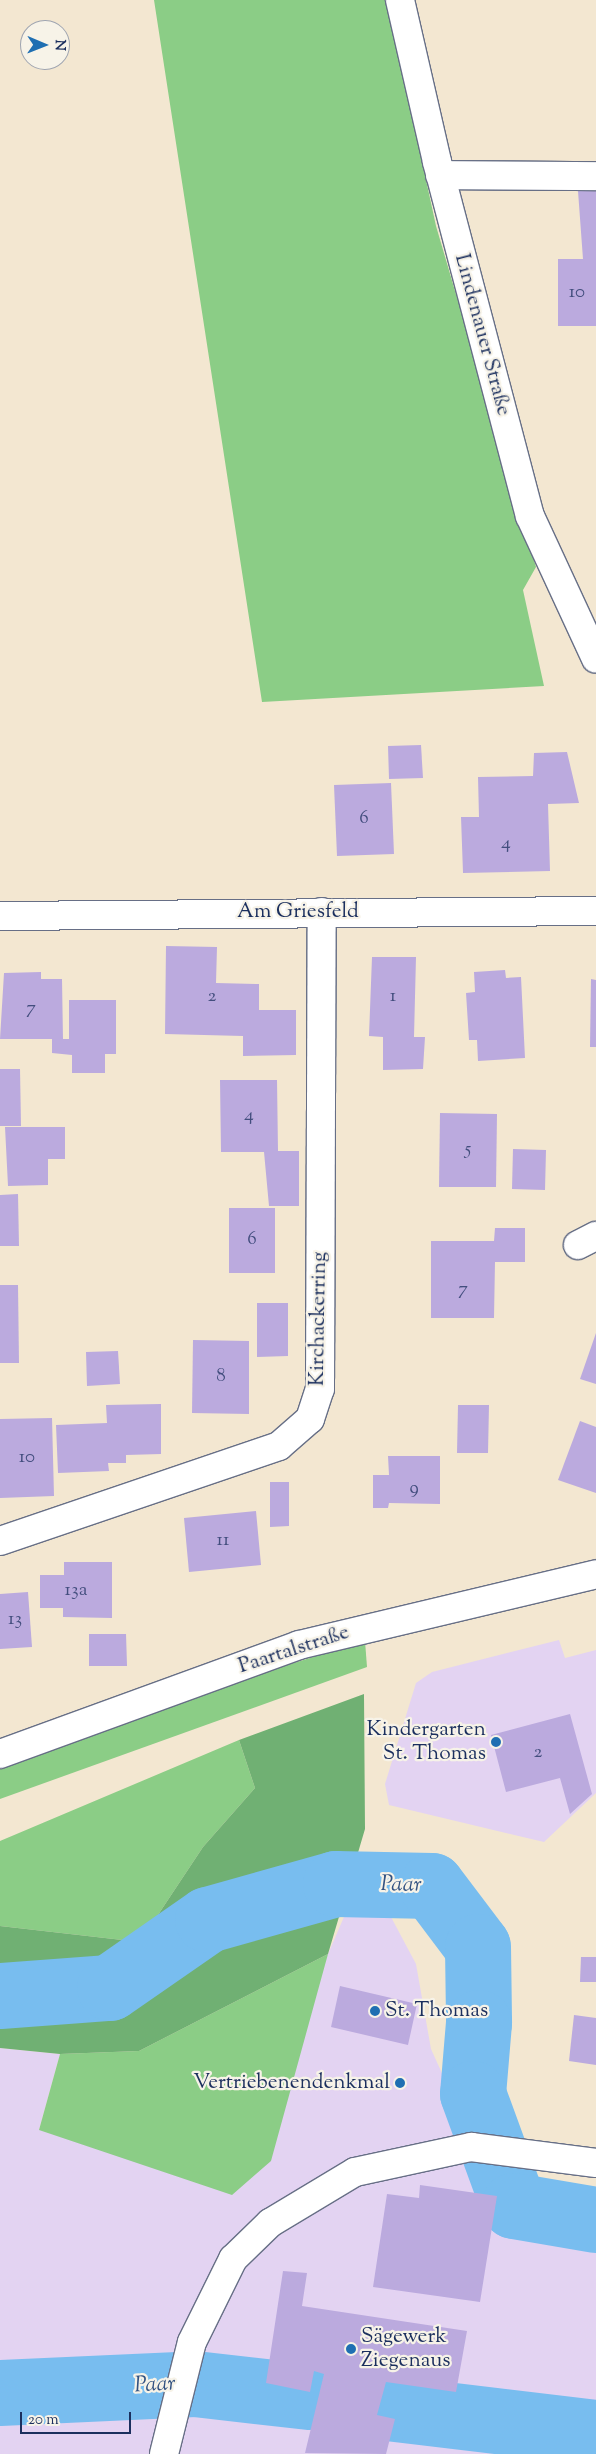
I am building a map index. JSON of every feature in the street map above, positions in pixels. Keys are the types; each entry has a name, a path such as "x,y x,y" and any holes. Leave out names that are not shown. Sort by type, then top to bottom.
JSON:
{"street":[{"name":"Lindenauer Straße","path":"400,0 440,175 530,516 596,659"},
{"path":"440,175 596,176"},
{"name":"Am Griesfeld","path":"0,916 596,911"},
{"name":"Kirchackerring","path":"0,1541 279,1446 310,1419 320,1389 322,912"},
{"name":"Paartalstraße","path":"0,1754 299,1645 596,1574"},
{"path":"164,2454 192,2342 233,2259 270,2222 356,2172 471,2147 596,2163"}],"shaded area":[{"name":"Kindergarten St. Thomas","path":"559,1640 565,1658 596,1650 596,1793 544,1842 389,1805 385,1784 416,1683 432,1672"},
{"path":"365,1868 416,1964 431,2049 460,2113 542,2233 596,2241 596,2419 517,2403 506,2454 0,2454 0,2048 60,2054 39,2130 328,1954"}],"green space":[{"path":"154,0 387,0 436,226 536,567 523,590 544,686 262,702"},
{"path":"365,1641 367,1667 0,1799 0,1766 222,1685"},
{"path":"364,1694 365,1829 328,1954 139,2051 60,2054 0,2048 0,1926 140,1942 203,1847 255,1788 239,1740"},
{"path":"239,1740 255,1788 203,1847 140,1942 0,1926 0,1841"},
{"path":"328,1954 271,2161 232,2195 39,2130 60,2054 139,2051"},
{"path":"509,2443 584,2454 506,2454"}],"building":[{"path":"578,191 596,191 596,326 558,326 558,259 583,259"},
{"path":"421,745 423,778 389,779 388,746"},
{"path":"567,752 579,803 548,804 550,871 463,873 461,817 479,817 478,777 533,776 534,753"},
{"path":"391,783 394,854 337,856 334,785"},
{"path":"166,946 217,947 216,983 259,984 259,1010 296,1010 296,1055 243,1056 243,1036 165,1034"},
{"path":"372,957 416,957 414,1037 425,1037 423,1069 383,1070 383,1037 369,1036"},
{"path":"505,970 506,978 521,977 525,1058 478,1061 477,1040 469,1040 466,993 475,992 474,972"},
{"path":"41,972 41,979 62,979 63,1039 69,1039 69,1000 116,1000 116,1054 105,1054 105,1073 72,1073 72,1055 52,1053 52,1039 0,1039 4,973"},
{"path":"591,979 596,980 596,1047 590,1047"},
{"path":"0,1069 20,1069 21,1126 0,1126"},
{"path":"220,1080 277,1080 278,1151 299,1151 299,1206 269,1206 264,1152 221,1152"},
{"path":"440,1113 497,1114 496,1187 439,1187"},
{"path":"5,1127 65,1127 65,1159 48,1159 48,1185 8,1186"},
{"path":"513,1149 546,1150 545,1190 512,1189"},
{"path":"18,1194 19,1246 0,1246 0,1195"},
{"path":"229,1208 275,1208 275,1273 229,1273"},
{"path":"495,1228 525,1228 525,1262 495,1262 494,1318 431,1318 431,1241 494,1241"},
{"path":"0,1285 18,1285 19,1363 0,1363"},
{"path":"257,1303 288,1303 288,1356 257,1357"},
{"path":"596,1333 596,1384 580,1379"},
{"path":"193,1340 249,1341 249,1414 192,1413"},
{"path":"118,1351 120,1384 87,1386 86,1352"},
{"path":"161,1404 161,1454 126,1455 126,1463 108,1463 109,1471 58,1473 56,1425 107,1423 106,1405"},
{"path":"458,1405 489,1405 488,1453 457,1453"},
{"path":"52,1418 54,1496 0,1498 0,1419"},
{"path":"580,1421 596,1427 596,1493 558,1480"},
{"path":"388,1456 440,1456 440,1504 389,1503 388,1508 373,1508 373,1475 389,1475"},
{"path":"270,1482 289,1482 289,1526 270,1527"},
{"path":"256,1511 261,1565 189,1572 184,1518"},
{"path":"64,1562 112,1562 112,1618 63,1617 63,1608 40,1608 40,1575 64,1575"},
{"path":"28,1592 32,1647 0,1649 0,1594"},
{"path":"89,1634 126,1634 127,1666 89,1666"},
{"path":"570,1714 592,1794 570,1814 560,1778 506,1792 491,1735"},
{"path":"581,1957 596,1957 596,1982 580,1982"},
{"name":"St. Thomas","path":"340,1986 417,2004 408,2045 331,2027"},
{"path":"574,2015 596,2018 596,2065 569,2061"},
{"path":"420,2185 497,2196 480,2302 373,2287 387,2194 419,2198"},
{"path":"283,2271 307,2273 302,2306 467,2331 456,2392 386,2382 377,2415 395,2419 386,2454 305,2453 324,2374 314,2371 310,2392 266,2383"}],"waterway":[{"name":"Paar","path":"0,1996 110,1988 208,1920 336,1884 432,1886 478,1947 479,2023 473,2094 514,2206 596,2220"},
{"name":"Paar","path":"0,2393 195,2384 309,2397"},
{"name":"Paar","path":"379,2407 596,2433"}],"place":[{"name":"Kindergarten St. Thomas","path":"496,1742"},
{"name":"St. Thomas","path":"375,2011"},
{"name":"Vertriebenendenkmal","path":"400,2083"},
{"name":"Sägewerk Ziegenaus","path":"351,2349"}]}
